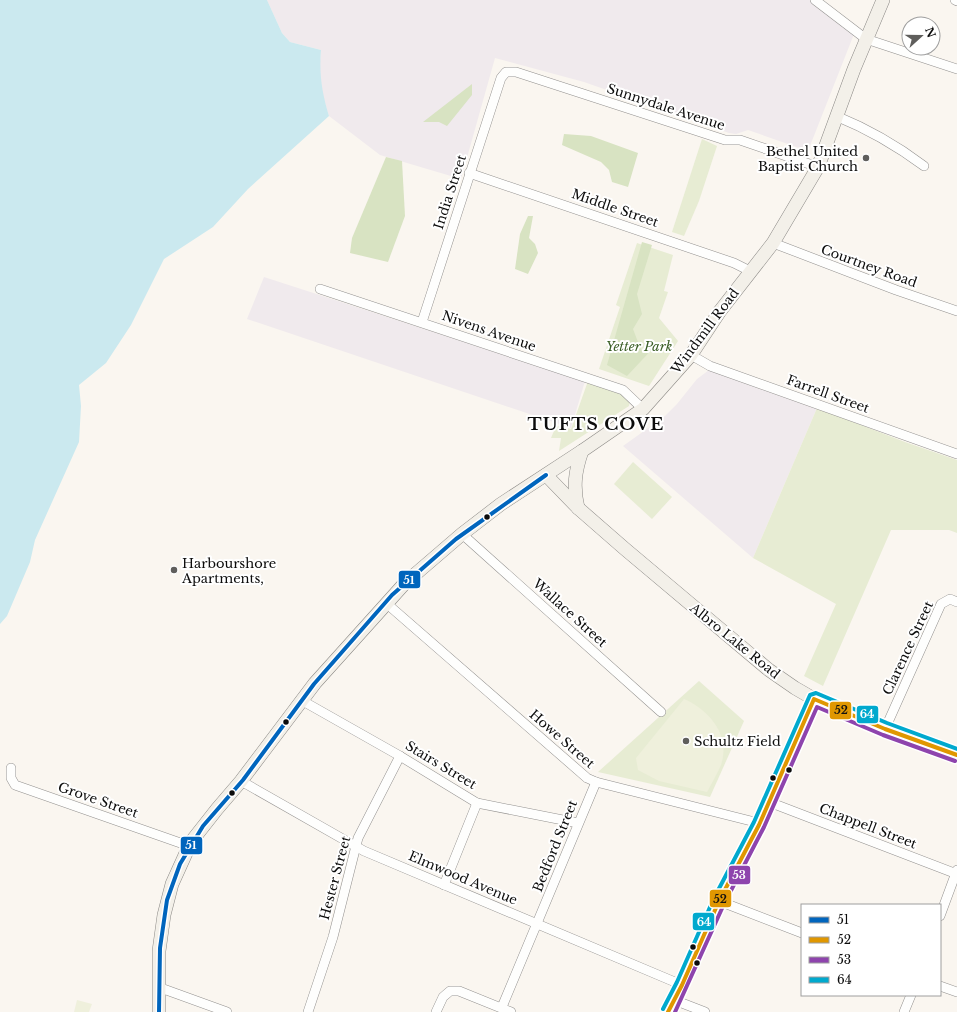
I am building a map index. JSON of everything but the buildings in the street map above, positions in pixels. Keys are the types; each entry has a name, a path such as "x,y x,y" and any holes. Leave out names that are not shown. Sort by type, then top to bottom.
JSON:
{"main road":[{"name":"Windmill Road","path":"159,1012 159,951 164,915 172,884 189,846 217,809 242,781 301,700 405,583 462,534 501,504 582,451 642,409 691,355 750,271 773,243 818,167 836,116 882,0"},
{"path":"578,508 574,491 576,468 582,451"},
{"name":"Albro Lake Road","path":"546,475 578,508 769,670 795,688 814,699 885,729 957,755"},
{"path":"668,1012 682,985 719,901 759,825 814,699"}],"street":[{"path":"815,0 866,40 957,69"},
{"name":"Sunnydale Avenue","path":"506,72 516,72 725,140 740,140 818,167"},
{"name":"India Street","path":"422,322 469,173 501,78 506,72"},
{"path":"836,116 858,125 897,146 924,166"},
{"name":"Middle Street","path":"469,173 734,263 750,271"},
{"name":"Courtney Road","path":"773,243 889,288 957,311"},
{"name":"Nivens Avenue","path":"320,289 623,390 642,409"},
{"name":"Farrell Street","path":"691,355 710,366 957,454"},
{"name":"Wallace Street","path":"462,534 660,712"},
{"name":"Clarence Street","path":"885,729 941,604 945,600 950,599 957,602"},
{"name":"Howe Street","path":"386,603 587,778 596,782 641,792 755,822 759,825"},
{"name":"Stairs Street","path":"301,700 400,756 478,803 578,823"},
{"name":"Hester Street","path":"308,1012 333,937 358,838 400,756"},
{"name":"Grove Street","path":"11,768 11,778 15,785 189,846"},
{"name":"Elmwood Avenue","path":"242,781 355,847 682,985"},
{"name":"Bedford Street","path":"502,1007 596,782"},
{"name":"Chappell Street","path":"769,802 957,873"},
{"path":"444,885 478,803"},
{"path":"941,913 957,873"},
{"path":"719,901 801,933"},
{"path":"941,986 957,992"},
{"path":"158,987 227,1012"},
{"path":"436,1012 443,997 450,991 459,991 502,1007 511,1012"},
{"path":"904,1012 911,996"},
{"path":"674,1000 705,1012"}],"shaded area":[{"path":"267,0 810,0 854,34 808,151 748,130 736,134 729,133 584,82 495,58 461,179 380,155 329,116 322,94 319,73 321,50 290,42 282,33"},
{"path":"264,277 585,381 571,428 247,319"},
{"path":"709,370 817,408 753,558 623,446 665,416 677,404 697,379"}],"green space":[{"path":"472,84 472,95 447,126 439,122 423,122"},
{"path":"564,134 591,136 638,153 628,187 612,182 609,170 601,162 562,145"},
{"path":"702,139 717,146 699,201 684,236 672,232"},
{"path":"386,157 402,161 405,216 388,262 350,253 352,238"},
{"path":"528,216 533,216 529,238 535,244 538,253 528,274 515,269 520,234"},
{"path":"642,242 652,245 637,294 642,314 633,329 641,350 657,344 627,376 607,365"},
{"name":"Yetter Park","path":"637,243 673,255 664,291 668,292 659,318 678,341 649,386 599,369 620,307 616,305"},
{"path":"588,381 620,392 630,400 629,406 559,451 561,438 551,438 556,426 571,429"},
{"path":"817,408 905,442 957,460 957,533 949,530 891,530 823,686 804,676 836,604 753,558"},
{"path":"633,462 672,497 652,519 614,484"},
{"path":"699,681 744,721 710,797 598,772"},
{"name":"Schultz Field","path":"684,699 702,710 716,725 723,744 721,765 707,792 659,781 638,770 636,758"},
{"path":"77,1000 92,1004 89,1012 74,1012"}],"water":[{"path":"0,0 267,0 282,33 290,42 321,50 320,67 329,116 248,189 213,227 164,259 131,325 106,363 79,385 81,406 79,442 35,540 30,562 7,616 0,624"}],"transit line":[{"name":"51","path":"159,1012 160,948 167,900 180,864 203,826 243,780 314,684 392,595 456,539 546,475"},
{"name":"64","path":"663,1009 677,982 714,898 754,822 810,695 816,693 887,723 957,749"},
{"name":"52","path":"668,1012 682,985 719,901 759,825 814,699 885,729 957,755"},
{"name":"53","path":"675,1012 724,904 764,827 817,707 883,735 955,761"}],"place":[{"name":"Bethel United Baptist Church","path":"866,158"},
{"name":"Harbourshore Apartments,","path":"174,570"},
{"name":"Schultz Field","path":"686,741"}],"district":[{"name":"TUFTS COVE","path":"596,424"}]}
